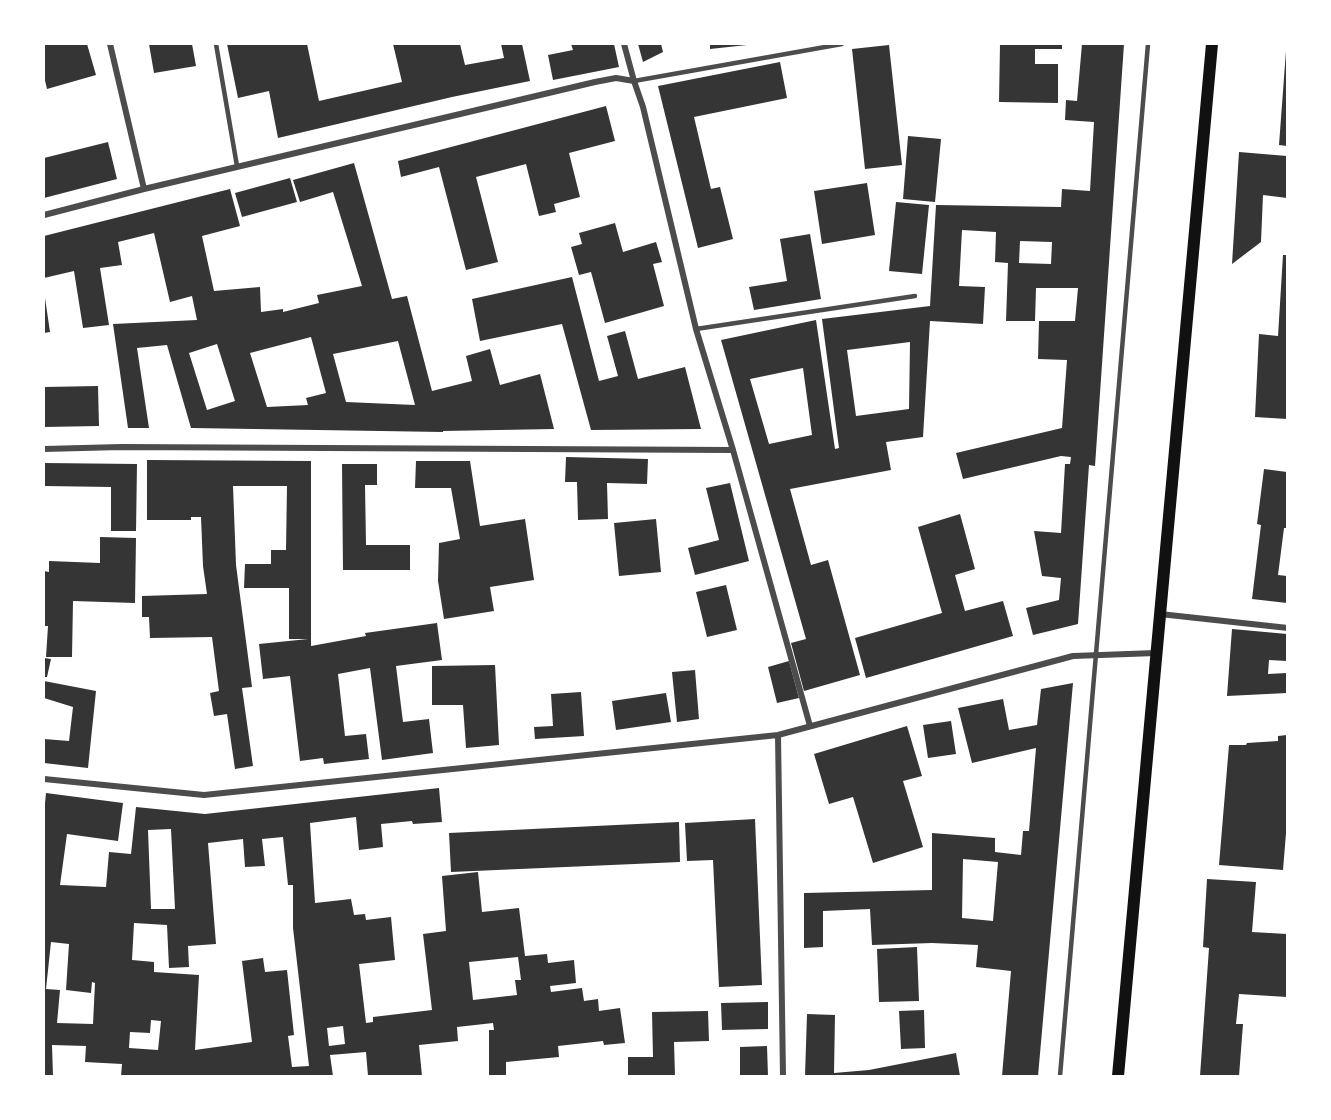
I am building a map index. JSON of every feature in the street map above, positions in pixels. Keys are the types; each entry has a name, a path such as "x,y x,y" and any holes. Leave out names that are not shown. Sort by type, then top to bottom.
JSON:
{"main road":[{"path":"1118,1077 1212,44"}],"street":[{"path":"110,44 144,189"},
{"path":"624,44 643,107 696,329 733,450 810,726"},
{"path":"44,215 237,166 595,82 616,78 634,81"},
{"path":"44,449 733,450"},
{"path":"1160,614 1287,628"},
{"path":"44,779 204,795 778,735 1073,656 1156,653"},
{"path":"778,735 783,1077"}],"lane":[{"path":"216,44 237,166"},
{"path":"634,81 842,44"},
{"path":"1060,1077 1148,44"},
{"path":"696,329 915,296"}],"building":[{"path":"44,44 87,44 96,75 47,89 44,76"},
{"path":"149,44 192,44 196,66 154,73"},
{"path":"227,44 307,44 319,101 402,82 393,44 460,44 465,65 504,58 501,44 522,44 530,81 278,138 269,91 238,98"},
{"path":"571,44 614,44 619,67 553,80 548,55 573,50"},
{"path":"638,44 661,44 663,52 643,62"},
{"path":"710,44 747,44 747,45 710,49"},
{"path":"1000,44 1062,44 1062,49 1035,49 1035,64 1058,64 1058,103 999,102"},
{"path":"1082,44 1124,44 1095,466 1089,465 1078,624 1033,635 1026,608 1059,600 1061,578 1042,576 1034,531 1061,533 1065,464 1070,464 1071,457 1061,456 963,479 956,453 1062,428 1067,360 1038,359 1039,321 1075,321 1078,288 1036,288 1035,321 1006,321 1008,263 995,262 996,232 962,230 959,286 985,287 983,324 930,321 923,437 886,442 891,470 790,489 811,565 828,560 860,675 804,691 791,643 806,639 721,340 816,320 835,449 839,448 822,319 930,306 936,205 1061,207 1062,189 1090,191 1094,122 1065,120 1066,100 1077,101","holes":["1020,241 1052,242 1051,264 1019,263","910,342 909,409 856,416 847,350","803,368 812,435 769,444 750,379"]},
{"path":"889,45 902,165 865,169 852,49"},
{"path":"1287,51 1287,146 1279,145"},
{"path":"780,62 787,98 694,117 711,189 720,187 733,239 698,248 658,86"},
{"path":"606,106 615,141 569,153 580,197 554,204 556,212 539,216 526,164 476,177 498,262 466,270 439,167 401,177 398,161"},
{"path":"908,136 941,139 935,202 903,199"},
{"path":"108,142 117,179 44,198 44,158"},
{"path":"1239,152 1287,156 1287,198 1263,195 1261,242 1232,264"},
{"path":"354,163 392,299 407,296 432,391 472,381 466,356 490,349 500,385 540,374 554,429 443,432 191,428 167,345 137,348 149,428 128,428 113,324 197,320 192,296 170,302 154,233 118,242 122,265 100,268 109,325 83,328 74,271 44,278 44,236 230,189 240,226 202,236 214,291 260,287 261,312 283,309 283,312 319,303 317,295 362,286 333,192 300,202 293,180","holes":["311,337 326,393 306,398 308,405 267,407 250,353","398,341 415,405 346,402 333,354","217,344 235,401 207,410 189,353"]},
{"path":"290,178 297,202 242,217 235,193"},
{"path":"867,183 875,235 822,244 814,191"},
{"path":"896,202 929,205 922,274 889,271"},
{"path":"615,223 623,252 656,242 662,262 653,264 664,306 605,323 591,272 579,275 571,247 582,244 579,233"},
{"path":"810,234 821,299 754,310 749,287 787,281 780,239"},
{"path":"1283,255 1287,255 1287,419 1255,417 1259,334 1278,336"},
{"path":"572,277 599,381 618,376 607,336 625,331 638,379 685,367 701,429 591,430 562,324 480,341 472,299"},
{"path":"44,299 50,332 44,333"},
{"path":"98,386 99,426 44,427 44,387"},
{"path":"566,457 648,459 647,484 607,483 608,519 578,520 577,482 565,482"},
{"path":"147,460 311,461 311,646 366,636 365,633 437,623 442,660 396,666 403,722 429,719 433,753 382,760 370,668 338,674 345,736 366,734 369,759 324,764 323,758 300,761 290,676 263,679 259,644 308,639 289,639 289,588 244,588 245,564 271,564 271,550 286,550 287,486 233,486 236,565 252,687 242,688 253,766 235,769 227,714 214,716 210,693 219,691 212,637 150,638 149,617 142,617 142,596 207,594 203,566 201,517 191,517 191,520 147,520"},
{"path":"416,461 470,461 480,526 525,519 534,580 490,587 494,611 444,619 438,581 439,543 460,539 451,488 415,488"},
{"path":"44,463 137,464 136,531 111,531 111,487 44,486"},
{"path":"342,464 377,464 377,485 365,485 366,545 410,545 410,570 343,570"},
{"path":"1264,469 1287,472 1287,528 1284,528 1278,575 1287,576 1287,603 1252,599 1261,525 1257,524"},
{"path":"730,483 749,561 695,575 688,548 719,540 706,488"},
{"path":"960,514 975,569 955,575 965,611 1003,601 1013,636 866,678 855,638 942,613 918,527"},
{"path":"656,519 661,572 619,576 614,523"},
{"path":"100,537 136,538 135,603 73,601 72,657 46,657 48,626 44,626 44,571 49,572 49,561 100,563"},
{"path":"726,585 737,630 707,637 696,592"},
{"path":"1232,629 1287,634 1287,661 1269,660 1268,674 1287,673 1287,693 1227,696"},
{"path":"44,658 51,659 47,677 44,677"},
{"path":"789,661 799,698 777,703 768,667"},
{"path":"495,665 499,745 466,748 463,705 432,705 432,666"},
{"path":"695,670 699,719 677,722 672,672"},
{"path":"44,681 96,691 88,768 44,763 44,739 69,741 73,707 44,698"},
{"path":"1073,683 1038,1076 1002,1076 1011,971 976,967 978,945 932,943 872,945 870,909 823,911 823,947 804,948 804,893 932,890 932,833 995,838 995,852 1021,855 1023,831 1029,831 1036,748 972,763 958,708 1003,699 1009,730 1037,725 1041,689","holes":["963,859 998,862 993,921 962,918"]},
{"path":"581,692 584,736 535,739 534,727 553,726 551,694"},
{"path":"666,693 671,722 616,730 612,701"},
{"path":"951,721 956,754 928,758 923,725"},
{"path":"907,726 922,776 903,781 923,847 873,863 853,797 829,804 814,754"},
{"path":"1287,735 1287,821 1283,870 1219,865 1229,745 1278,741 1278,736"},
{"path":"439,788 442,822 413,824 412,821 381,824 383,847 359,850 356,817 310,823 315,903 351,899 354,915 365,914 366,920 391,917 395,960 359,964 366,1023 373,1022 373,1017 432,1010 423,934 446,931 442,876 478,872 482,912 519,908 525,956 547,954 548,963 574,960 576,983 550,986 551,992 582,988 584,1001 598,999 599,1011 620,1008 625,1043 604,1045 603,1041 558,1046 559,1057 506,1062 506,1076 489,1076 489,1030 494,1030 493,1023 457,1027 458,1041 419,1045 422,1076 368,1076 366,1052 330,1055 333,1076 121,1076 122,1064 85,1062 86,1046 52,1045 53,1076 44,1076 44,813 46,793 123,803 118,841 67,834 60,885 106,887 109,852 131,854 136,807 205,814","holes":["171,829 175,909 151,909 148,830","283,837 288,885 293,885 293,928 309,1066 292,1067 288,1036 294,1035 287,970 265,972 263,958 242,961 252,1042 195,1050 199,975 154,972 154,962 132,960 134,923 167,925 169,968 189,967 188,946 216,944 208,843 243,839 245,867 265,866 262,839","51,942 69,944 66,990 91,993 92,982 95,983 93,1024 57,1023 60,990 46,989","518,957 521,980 515,980 517,995 473,1000 469,962","151,1020 161,1021 158,1050 129,1048 130,1032 150,1033","343,1026 345,1044 329,1046 327,1028"]},
{"path":"755,819 762,985 719,987 713,860 687,861 685,823"},
{"path":"679,822 680,862 451,872 449,833"},
{"path":"1207,879 1256,882 1252,932 1287,934 1287,997 1239,994 1236,1024 1243,1024 1239,1076 1200,1076 1209,948 1203,947"},
{"path":"917,947 919,1001 879,1002 877,949"},
{"path":"768,1002 768,1029 722,1030 721,1003"},
{"path":"924,1010 925,1048 901,1049 899,1011"},
{"path":"708,1011 709,1041 674,1042 675,1076 628,1076 628,1057 653,1057 652,1012"},
{"path":"807,1014 835,1015 834,1073 869,1070 956,1053 960,1076 805,1076"},
{"path":"767,1046 768,1076 740,1076 740,1047"}]}
